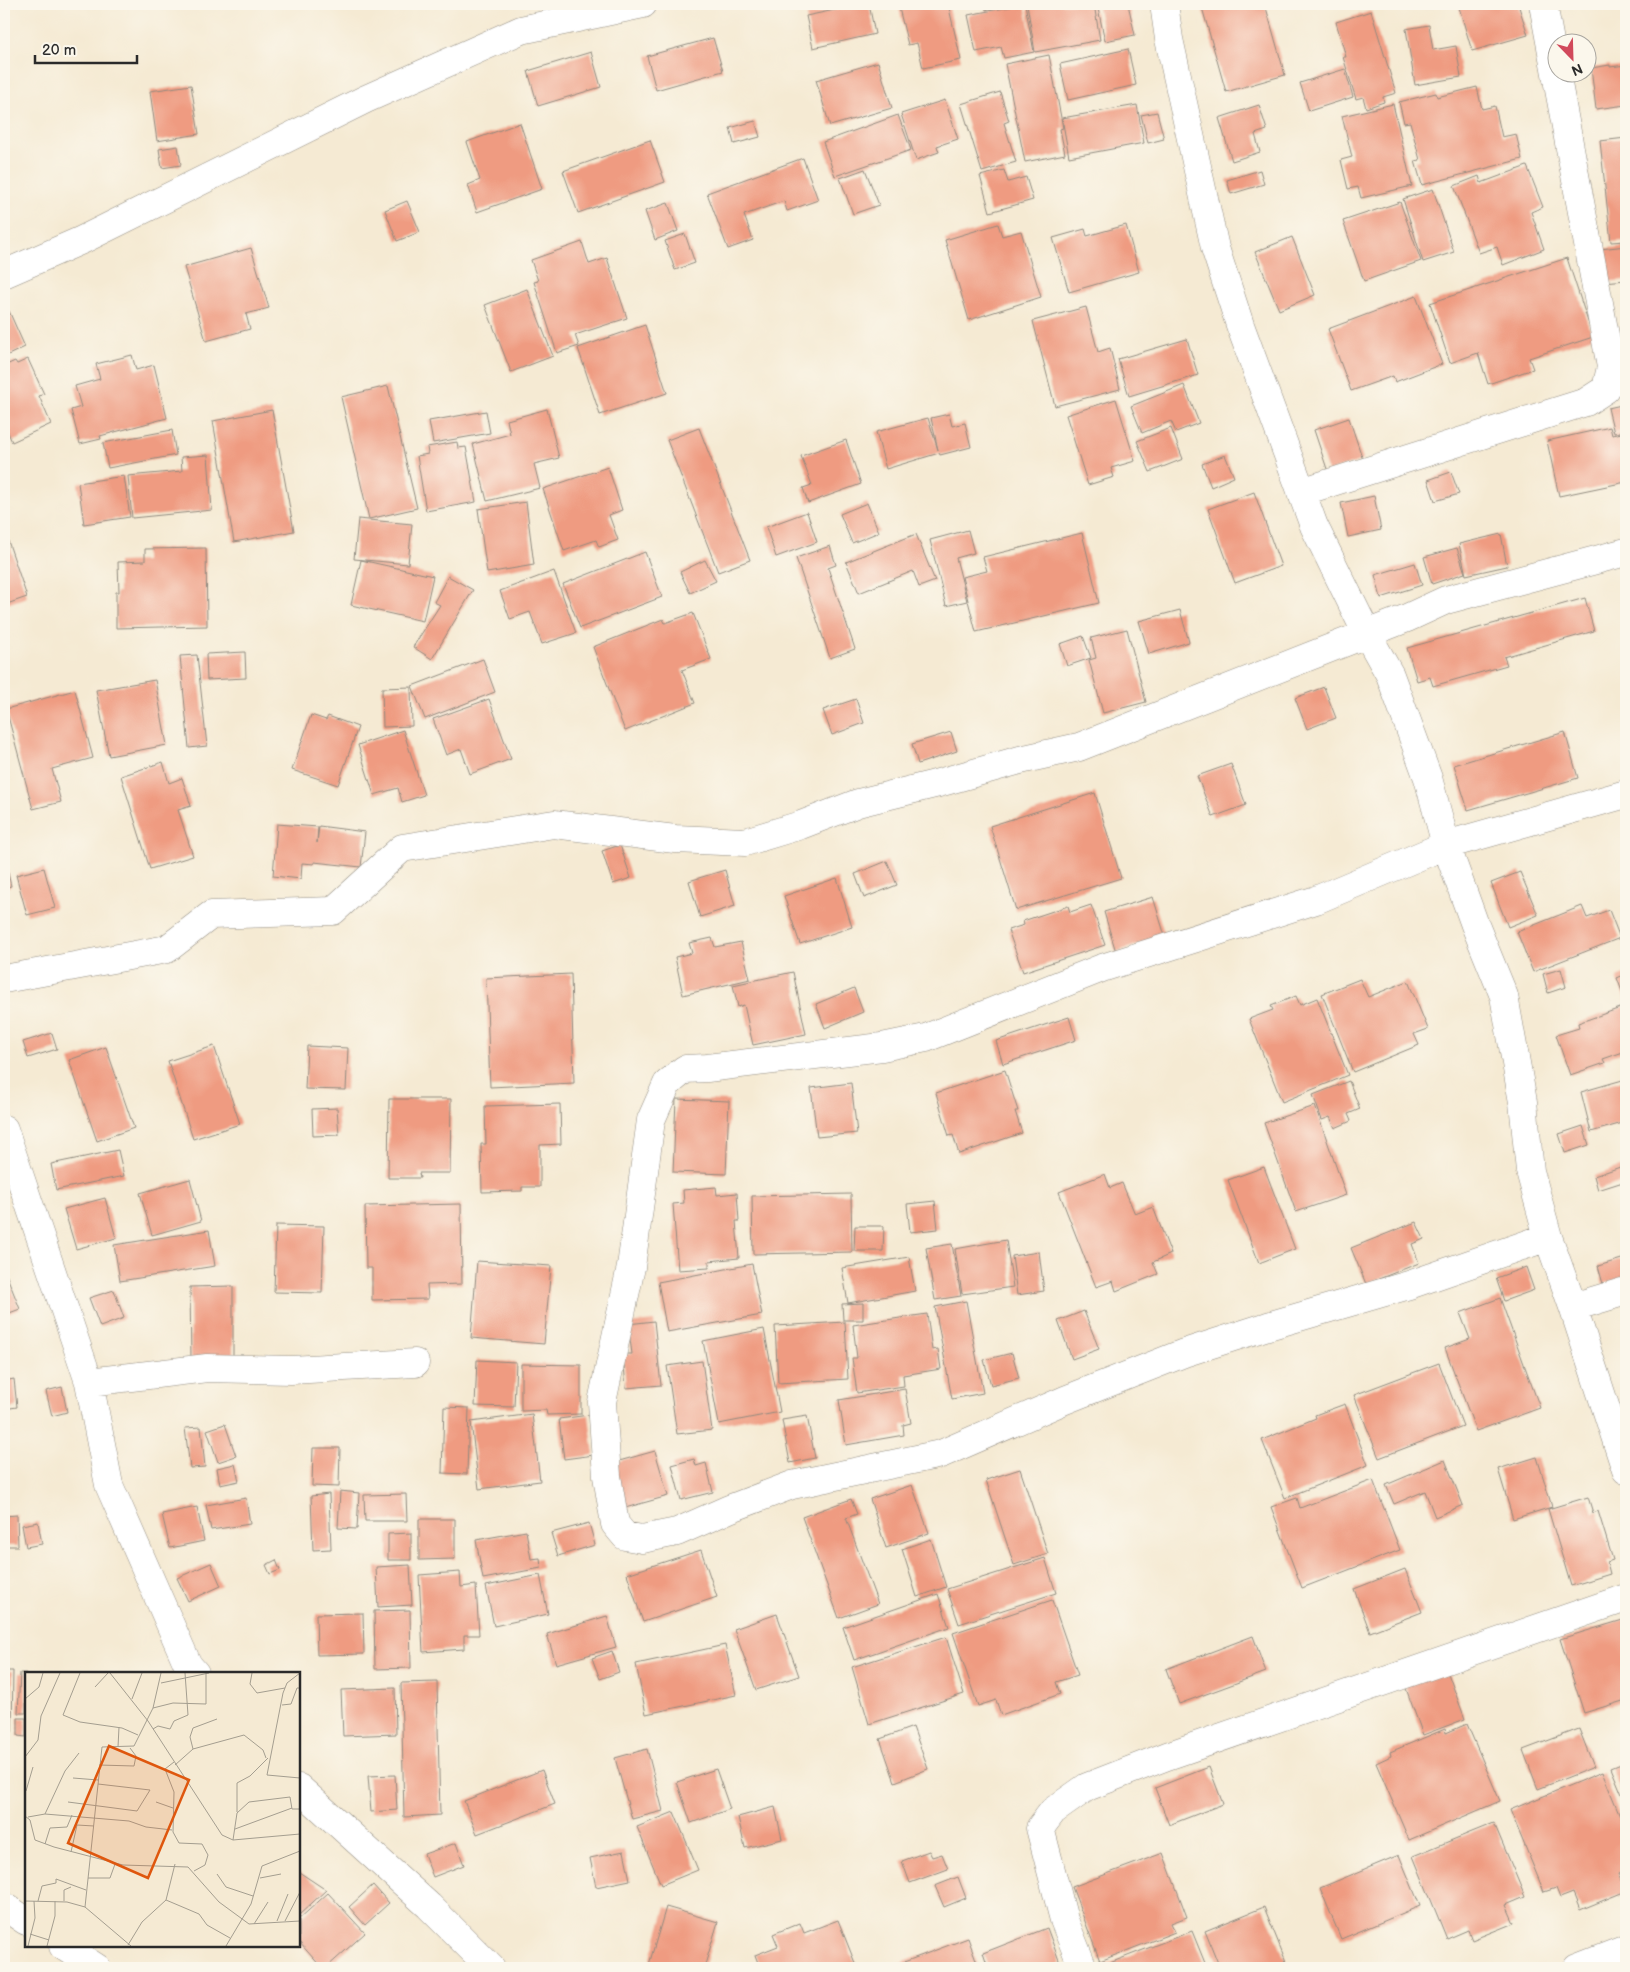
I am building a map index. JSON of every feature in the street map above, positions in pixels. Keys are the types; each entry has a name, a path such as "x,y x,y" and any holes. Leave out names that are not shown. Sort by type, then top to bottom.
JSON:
{"street":[{"path":"4,274 82,240 366,99 521,30 643,4"},
{"path":"1164,4 1173,57 1215,248 1243,334 1314,526 1367,634 1390,675 1428,778 1446,845 1475,925 1504,996 1523,1102 1530,1170 1548,1237 1626,1470"},
{"path":"1301,492 1586,402 1606,389 1611,367 1543,4"},
{"path":"4,979 167,949 211,915 333,911 402,848 554,824 675,839 745,842 801,825 858,803 1078,746 1367,634 1446,600 1626,552"},
{"path":"1548,1237 1409,1285 1268,1326 1184,1353 1065,1400 941,1454 792,1485 678,1532 642,1539 625,1536 615,1524 607,1476 602,1402 631,1267 651,1120 667,1084 685,1069 882,1047 926,1038 1102,968 1316,900 1446,845 1626,794"},
{"path":"4,1129 89,1382 109,1485 188,1665 193,1672"},
{"path":"1573,1307 1626,1291"},
{"path":"89,1382 207,1368 292,1370 415,1363"},
{"path":"1083,1968 1064,1920 1040,1828 1052,1810 1087,1787 1167,1756 1626,1598"},
{"path":"300,1789 429,1906 491,1968"},
{"path":"4,1906 25,1920"},
{"path":"65,1947 97,1968"},
{"path":"1577,1968 1626,1949"}],"building":[{"path":"869,4 875,34 813,48 806,16"},
{"path":"918,4 948,4 961,60 923,68 917,43 908,45 899,8"},
{"path":"985,4 1009,4 1009,5 986,10"},
{"path":"1025,4 1034,52 1004,58 1001,47 976,52 968,15"},
{"path":"1027,4 1094,4 1100,40 1035,52"},
{"path":"1097,4 1128,4 1135,35 1105,41"},
{"path":"1201,4 1265,4 1285,75 1226,92"},
{"path":"1458,4 1518,4 1528,35 1472,51"},
{"path":"1371,11 1396,93 1383,97 1384,102 1366,108 1363,97 1356,99 1343,57 1346,57 1336,22"},
{"path":"1429,25 1433,50 1456,46 1461,77 1415,85 1406,29"},
{"path":"713,38 723,71 656,90 647,56"},
{"path":"1128,49 1136,85 1068,100 1060,64"},
{"path":"591,52 601,87 538,106 528,71"},
{"path":"1049,55 1063,128 1060,129 1065,154 1025,162 1005,64"},
{"path":"878,62 892,108 830,126 816,80"},
{"path":"1626,65 1626,105 1596,109 1593,82 1598,82 1598,67"},
{"path":"1345,69 1353,97 1309,111 1300,83"},
{"path":"191,85 199,134 157,141 150,91"},
{"path":"1477,87 1482,109 1495,106 1502,137 1516,134 1522,159 1422,185 1415,161 1420,160 1410,122 1404,123 1399,102 1436,93 1437,97"},
{"path":"1000,92 1009,121 1004,123 1016,162 982,172 961,104"},
{"path":"945,100 958,139 937,146 939,152 916,160 901,114"},
{"path":"1393,104 1412,186 1361,198 1358,187 1348,189 1341,160 1352,157 1342,116"},
{"path":"1137,105 1144,143 1069,157 1062,118"},
{"path":"1259,105 1267,130 1255,134 1260,152 1232,161 1219,118"},
{"path":"1157,112 1164,139 1148,143 1141,115"},
{"path":"898,115 911,150 835,176 823,142"},
{"path":"755,121 760,137 734,144 730,128"},
{"path":"520,123 542,189 477,212 468,185 480,180 467,142"},
{"path":"1626,138 1626,241 1611,242 1600,141"},
{"path":"650,140 665,182 578,213 563,171"},
{"path":"178,146 181,165 162,168 159,149"},
{"path":"803,158 818,200 787,211 784,201 744,215 753,240 728,249 707,193"},
{"path":"1527,166 1543,207 1531,212 1544,249 1503,265 1497,247 1479,253 1454,186 1479,176 1481,183"},
{"path":"865,169 879,205 853,214 840,178"},
{"path":"1004,170 1008,182 1026,177 1033,200 990,212 980,176"},
{"path":"1260,170 1264,184 1231,194 1227,180"},
{"path":"1433,189 1454,252 1423,262 1403,199"},
{"path":"407,201 420,232 397,241 385,210"},
{"path":"1400,202 1421,261 1364,281 1343,221"},
{"path":"668,203 678,231 655,240 645,211"},
{"path":"998,224 1002,236 1021,231 1041,297 969,320 945,240"},
{"path":"1126,225 1139,272 1069,292 1053,238 1085,229 1087,236"},
{"path":"685,234 695,263 675,270 665,241"},
{"path":"1292,237 1315,295 1279,310 1255,252"},
{"path":"582,242 589,264 607,258 627,318 575,335 579,346 557,353 534,282 538,281 531,260"},
{"path":"1626,246 1626,280 1604,282 1600,249"},
{"path":"251,248 269,308 246,314 250,329 206,341 184,267"},
{"path":"1567,258 1593,337 1529,358 1533,369 1488,384 1478,353 1450,363 1430,303"},
{"path":"527,289 553,356 511,372 485,305"},
{"path":"1416,296 1442,364 1395,382 1393,376 1351,391 1328,329"},
{"path":"1086,307 1098,352 1110,348 1120,389 1055,406 1033,321"},
{"path":"9,311 25,347 4,357 4,314"},
{"path":"645,325 667,393 600,415 578,348"},
{"path":"1187,339 1198,375 1129,396 1118,359"},
{"path":"132,355 136,370 154,365 167,418 100,436 101,439 80,444 71,410 81,407 75,386 100,379 96,364"},
{"path":"28,359 44,394 39,396 51,424 12,442 4,423 4,366 15,361 17,364"},
{"path":"1184,385 1199,423 1176,432 1171,421 1142,433 1131,406"},
{"path":"388,386 417,508 369,519 341,397"},
{"path":"1116,399 1135,461 1111,468 1114,477 1088,485 1066,415"},
{"path":"1626,404 1626,431 1614,433 1608,408"},
{"path":"547,409 559,458 534,464 540,488 487,501 473,444 510,434 507,420"},
{"path":"272,410 294,531 234,542 213,421"},
{"path":"486,411 490,433 433,443 429,421"},
{"path":"949,414 952,426 965,423 971,447 940,455 939,453 886,469 876,432 928,418 938,450 931,418"},
{"path":"1349,418 1363,460 1328,472 1314,430"},
{"path":"1610,427 1612,435 1626,432 1626,482 1559,496 1547,441"},
{"path":"699,428 750,560 718,572 667,440"},
{"path":"1171,428 1183,459 1150,472 1137,441"},
{"path":"172,430 176,455 108,468 103,443"},
{"path":"846,440 861,484 808,503 803,488 812,485 801,456"},
{"path":"457,442 458,448 466,447 476,502 426,511 417,456 428,454 427,447"},
{"path":"208,455 212,510 132,518 128,476 182,471 181,457"},
{"path":"1225,455 1234,477 1211,487 1202,464"},
{"path":"608,467 622,510 609,515 618,540 599,547 596,540 564,551 543,489"},
{"path":"1451,472 1459,494 1435,501 1428,480"},
{"path":"124,476 130,517 84,524 78,483"},
{"path":"1254,492 1281,566 1235,583 1208,509"},
{"path":"1374,496 1381,530 1348,537 1341,503"},
{"path":"526,502 534,565 487,573 478,509"},
{"path":"867,503 879,532 852,543 840,514"},
{"path":"807,512 817,542 776,557 766,527"},
{"path":"358,519 412,524 408,564 354,559"},
{"path":"4,529 27,597 4,605"},
{"path":"968,530 974,553 956,558 967,601 946,606 930,540"},
{"path":"1082,533 1099,603 976,632 962,577 987,571 983,557"},
{"path":"916,534 935,581 919,587 913,571 859,593 846,562"},
{"path":"1501,534 1507,566 1466,575 1459,544"},
{"path":"830,546 836,565 828,568 855,649 830,658 796,558"},
{"path":"206,548 207,626 116,628 116,592 119,592 118,562 145,561 145,549"},
{"path":"1457,548 1465,573 1432,584 1424,557"},
{"path":"645,552 662,597 580,628 563,584"},
{"path":"361,560 433,576 423,621 351,605"},
{"path":"705,560 716,581 690,593 680,572"},
{"path":"1415,563 1422,585 1381,598 1375,575"},
{"path":"554,571 576,633 542,644 530,612 510,619 500,591"},
{"path":"448,576 473,590 432,659 413,647 440,605 434,602"},
{"path":"1585,598 1594,631 1504,657 1507,665 1433,686 1430,677 1417,681 1407,648"},
{"path":"1180,610 1189,642 1149,654 1139,621"},
{"path":"693,613 711,659 682,670 695,703 625,731 593,647 663,619 665,623"},
{"path":"1127,629 1146,702 1103,713 1089,660 1096,658 1091,638"},
{"path":"1083,636 1091,658 1067,666 1060,644"},
{"path":"245,652 246,678 207,680 206,654"},
{"path":"197,655 207,746 189,748 180,656"},
{"path":"483,659 495,692 425,719 412,686"},
{"path":"155,680 167,745 109,756 96,690"},
{"path":"411,687 412,726 383,727 382,688"},
{"path":"1324,687 1336,718 1307,729 1295,698"},
{"path":"75,690 93,758 52,769 61,802 33,809 6,709"},
{"path":"489,699 511,759 470,774 461,749 446,755 433,719"},
{"path":"856,699 864,723 832,735 823,710"},
{"path":"311,715 326,720 328,716 358,727 338,785 292,770"},
{"path":"403,730 424,795 402,802 398,788 374,795 358,745"},
{"path":"951,732 957,751 918,764 912,744"},
{"path":"1565,732 1578,778 1468,810 1454,765"},
{"path":"163,762 169,783 182,778 191,806 178,810 193,856 150,869 121,776"},
{"path":"1231,764 1246,805 1213,817 1197,776"},
{"path":"1095,793 1121,878 1016,910 990,826"},
{"path":"277,824 318,827 317,843 319,826 365,832 361,867 314,862 314,864 302,863 301,879 273,876"},
{"path":"620,845 631,878 613,884 602,851"},
{"path":"4,856 11,886 4,888"},
{"path":"887,861 897,885 864,898 855,874"},
{"path":"44,868 55,908 27,915 16,875"},
{"path":"725,870 735,906 700,917 689,881"},
{"path":"1520,872 1538,915 1508,927 1491,883"},
{"path":"837,878 852,927 800,944 784,896"},
{"path":"1153,897 1165,936 1116,952 1104,912"},
{"path":"1091,905 1105,945 1023,972 1008,930 1024,925 1023,921 1068,906 1070,912"},
{"path":"1582,906 1587,918 1609,910 1620,938 1533,972 1517,932"},
{"path":"712,938 715,947 741,942 750,979 683,995 675,957 692,953 689,943"},
{"path":"1561,969 1566,987 1548,993 1543,974"},
{"path":"793,972 806,1034 753,1045 744,1005 738,1007 733,985"},
{"path":"571,974 574,1083 490,1087 486,978"},
{"path":"1626,974 1626,1002 1617,978"},
{"path":"1360,979 1368,997 1408,981 1428,1029 1414,1034 1419,1045 1353,1072 1322,994"},
{"path":"854,988 863,1012 825,1028 816,1004"},
{"path":"1296,996 1300,1005 1317,998 1348,1075 1282,1102 1249,1019 1273,1010 1271,1006"},
{"path":"1626,1006 1626,1051 1603,1059 1605,1063 1570,1075 1556,1035 1579,1028 1578,1023"},
{"path":"1069,1017 1076,1040 1003,1064 996,1041"},
{"path":"52,1033 57,1049 28,1058 23,1042"},
{"path":"214,1046 240,1124 193,1139 168,1061"},
{"path":"307,1046 348,1048 346,1090 305,1089"},
{"path":"106,1047 134,1128 97,1141 69,1060"},
{"path":"1005,1070 1018,1111 1015,1111 1022,1133 959,1154 953,1135 949,1136 936,1093"},
{"path":"1626,1079 1626,1122 1591,1132 1581,1092"},
{"path":"1349,1081 1360,1109 1348,1114 1351,1121 1335,1128 1330,1117 1322,1120 1313,1095"},
{"path":"851,1083 857,1133 817,1137 811,1088"},
{"path":"389,1099 451,1099 450,1173 419,1173 420,1178 388,1178"},
{"path":"676,1099 729,1101 726,1174 673,1172"},
{"path":"560,1104 561,1144 540,1145 540,1187 522,1187 522,1191 482,1192 481,1144 486,1144 485,1106"},
{"path":"1315,1106 1346,1195 1296,1212 1264,1123"},
{"path":"337,1108 339,1135 313,1136 312,1109"},
{"path":"1583,1126 1589,1145 1565,1153 1559,1134"},
{"path":"118,1150 124,1176 56,1190 51,1164"},
{"path":"1626,1165 1626,1181 1598,1190 1594,1176"},
{"path":"1264,1167 1295,1249 1259,1263 1228,1180"},
{"path":"1105,1174 1110,1188 1122,1183 1135,1214 1153,1207 1171,1254 1153,1262 1158,1274 1116,1291 1113,1281 1096,1287 1059,1192"},
{"path":"190,1179 201,1221 152,1235 140,1193"},
{"path":"716,1187 717,1195 737,1193 739,1221 736,1221 739,1258 709,1261 709,1268 678,1270 673,1204 684,1203 683,1190"},
{"path":"851,1194 852,1252 753,1254 752,1196"},
{"path":"105,1198 116,1238 76,1249 64,1209"},
{"path":"935,1201 938,1229 910,1232 907,1204"},
{"path":"461,1204 462,1284 427,1285 428,1299 372,1300 372,1268 366,1268 365,1206"},
{"path":"1416,1222 1424,1239 1412,1244 1419,1263 1366,1284 1351,1248"},
{"path":"276,1225 324,1226 322,1293 274,1292"},
{"path":"855,1226 884,1226 883,1251 854,1251"},
{"path":"209,1230 215,1266 120,1281 114,1245"},
{"path":"1006,1240 1013,1287 962,1294 955,1249"},
{"path":"952,1244 961,1296 935,1300 926,1248"},
{"path":"1039,1252 1044,1291 1017,1295 1012,1256"},
{"path":"909,1257 915,1291 848,1303 842,1268"},
{"path":"1625,1258 1626,1278 1603,1284 1598,1266"},
{"path":"477,1261 551,1266 544,1344 471,1338"},
{"path":"752,1264 762,1315 667,1332 658,1282"},
{"path":"1526,1267 1534,1290 1504,1301 1496,1278"},
{"path":"4,1269 20,1309 4,1315"},
{"path":"233,1286 233,1360 191,1360 190,1287"},
{"path":"114,1290 124,1318 100,1327 89,1298"},
{"path":"1500,1298 1540,1408 1476,1431 1445,1348 1470,1339 1460,1313"},
{"path":"966,1301 983,1393 952,1399 935,1307"},
{"path":"863,1303 863,1320 843,1320 842,1304"},
{"path":"1084,1311 1099,1349 1072,1359 1058,1321"},
{"path":"927,1314 932,1350 938,1349 941,1369 903,1375 904,1386 857,1393 852,1358 857,1358 853,1325"},
{"path":"654,1321 661,1385 626,1388 623,1354 632,1354 628,1324"},
{"path":"845,1322 848,1379 778,1383 775,1326"},
{"path":"764,1329 780,1412 719,1424 703,1341"},
{"path":"1012,1353 1019,1378 991,1385 984,1360"},
{"path":"477,1360 516,1362 514,1407 475,1406"},
{"path":"702,1361 712,1430 677,1434 667,1366"},
{"path":"1439,1363 1463,1426 1379,1458 1354,1395"},
{"path":"521,1364 581,1365 581,1414 547,1415 546,1410 521,1411"},
{"path":"14,1379 17,1407 4,1409 4,1381"},
{"path":"62,1387 67,1412 52,1416 46,1391"},
{"path":"905,1389 911,1423 903,1425 904,1435 846,1445 839,1400"},
{"path":"1345,1404 1368,1465 1285,1498 1262,1440 1316,1418 1315,1415"},
{"path":"444,1407 469,1408 467,1474 442,1473"},
{"path":"532,1414 540,1481 479,1489 471,1422"},
{"path":"589,1415 594,1455 564,1459 559,1419"},
{"path":"807,1416 815,1458 790,1463 782,1420"},
{"path":"225,1424 236,1456 218,1462 207,1430"},
{"path":"201,1427 205,1467 190,1468 185,1428"},
{"path":"313,1448 340,1448 339,1487 312,1486"},
{"path":"655,1451 668,1496 625,1508 612,1463"},
{"path":"1537,1457 1552,1507 1513,1519 1498,1469"},
{"path":"694,1459 696,1466 706,1463 713,1492 681,1500 672,1465"},
{"path":"1445,1460 1463,1505 1435,1517 1425,1491 1394,1504 1386,1485"},
{"path":"235,1464 239,1481 220,1485 217,1468"},
{"path":"1020,1469 1048,1554 1014,1565 986,1480"},
{"path":"1373,1480 1400,1550 1302,1588 1271,1507 1297,1498 1300,1508"},
{"path":"912,1485 929,1533 886,1548 870,1499"},
{"path":"340,1491 359,1493 357,1529 338,1528"},
{"path":"329,1494 331,1549 313,1550 311,1496"},
{"path":"406,1494 407,1521 365,1521 364,1495"},
{"path":"1588,1497 1593,1513 1598,1511 1613,1560 1607,1562 1610,1574 1571,1586 1548,1509"},
{"path":"246,1498 250,1524 211,1530 206,1505"},
{"path":"851,1499 857,1514 846,1518 878,1604 839,1618 802,1517"},
{"path":"197,1507 204,1541 170,1548 162,1514"},
{"path":"17,1515 18,1546 4,1546 4,1516"},
{"path":"419,1519 455,1519 455,1559 419,1560"},
{"path":"38,1522 42,1544 26,1547 22,1525"},
{"path":"589,1523 595,1545 558,1556 551,1533"},
{"path":"526,1531 531,1559 540,1558 541,1568 483,1579 476,1540"},
{"path":"411,1533 411,1560 388,1560 388,1534"},
{"path":"931,1539 946,1587 917,1597 902,1549"},
{"path":"701,1550 717,1597 643,1622 627,1574"},
{"path":"1045,1558 1056,1593 959,1624 947,1589"},
{"path":"276,1560 280,1570 270,1574 266,1565"},
{"path":"211,1563 221,1586 188,1601 177,1578"},
{"path":"410,1565 412,1605 378,1607 376,1567"},
{"path":"1405,1569 1422,1612 1370,1632 1354,1589"},
{"path":"460,1572 461,1587 476,1585 479,1635 464,1635 464,1649 423,1652 419,1575"},
{"path":"540,1575 548,1614 494,1626 486,1586"},
{"path":"938,1594 949,1627 854,1660 843,1627"},
{"path":"1052,1600 1078,1675 1056,1682 1060,1694 1001,1715 996,1700 978,1706 953,1633"},
{"path":"410,1610 411,1668 375,1669 374,1611"},
{"path":"363,1613 364,1654 317,1655 316,1614"},
{"path":"777,1614 799,1676 756,1690 734,1629"},
{"path":"607,1616 616,1647 556,1664 547,1634"},
{"path":"1626,1619 1626,1700 1584,1713 1560,1639"},
{"path":"1253,1636 1266,1672 1179,1704 1166,1669"},
{"path":"946,1637 964,1694 869,1724 852,1667"},
{"path":"725,1645 736,1695 646,1714 636,1664"},
{"path":"612,1651 619,1672 600,1679 592,1658"},
{"path":"1446,1668 1465,1719 1423,1735 1404,1683"},
{"path":"4,1671 13,1671 12,1732 4,1732"},
{"path":"20,1673 25,1673 25,1713 18,1713"},
{"path":"437,1682 440,1815 404,1817 401,1683"},
{"path":"395,1688 396,1734 343,1736 341,1690"},
{"path":"18,1718 25,1718 25,1737 18,1736"},
{"path":"1467,1724 1500,1801 1409,1840 1376,1763 1391,1756 1390,1752 1445,1729 1446,1733"},
{"path":"913,1727 928,1769 895,1782 880,1739"},
{"path":"1579,1729 1594,1767 1538,1789 1523,1750"},
{"path":"647,1749 663,1811 632,1819 615,1758"},
{"path":"1626,1762 1626,1804 1611,1768"},
{"path":"1209,1767 1223,1804 1169,1825 1155,1788"},
{"path":"716,1769 730,1809 691,1823 677,1782"},
{"path":"542,1770 555,1804 477,1834 464,1801"},
{"path":"1602,1772 1626,1830 1626,1871 1618,1874 1626,1891 1580,1910 1573,1893 1560,1898 1556,1888 1544,1892 1510,1810"},
{"path":"395,1775 397,1810 371,1812 368,1776"},
{"path":"775,1807 782,1839 745,1848 738,1817"},
{"path":"674,1812 698,1870 661,1885 637,1827"},
{"path":"1494,1823 1525,1897 1506,1905 1514,1923 1472,1940 1468,1930 1447,1939 1413,1856"},
{"path":"456,1843 464,1865 433,1877 424,1854"},
{"path":"624,1851 630,1880 596,1887 590,1858"},
{"path":"929,1851 932,1857 942,1854 948,1869 910,1883 902,1861"},
{"path":"1163,1853 1187,1917 1171,1923 1175,1932 1100,1961 1072,1887"},
{"path":"1399,1855 1420,1906 1341,1939 1320,1888"},
{"path":"300,1873 326,1890 300,1914"},
{"path":"958,1877 966,1898 944,1907 935,1886"},
{"path":"373,1885 389,1903 365,1925 349,1907"},
{"path":"328,1893 365,1933 326,1968 322,1968 300,1943 300,1918"},
{"path":"666,1907 718,1922 704,1968 648,1968"},
{"path":"1264,1907 1287,1964 1276,1968 1220,1968 1205,1931"},
{"path":"838,1920 857,1968 760,1968 755,1955 778,1946 773,1934 800,1923 804,1933"},
{"path":"1047,1928 1060,1963 1048,1968 988,1968 983,1953"},
{"path":"1192,1931 1207,1968 1103,1968 1102,1966"},
{"path":"968,1938 979,1968 888,1968"}]}
